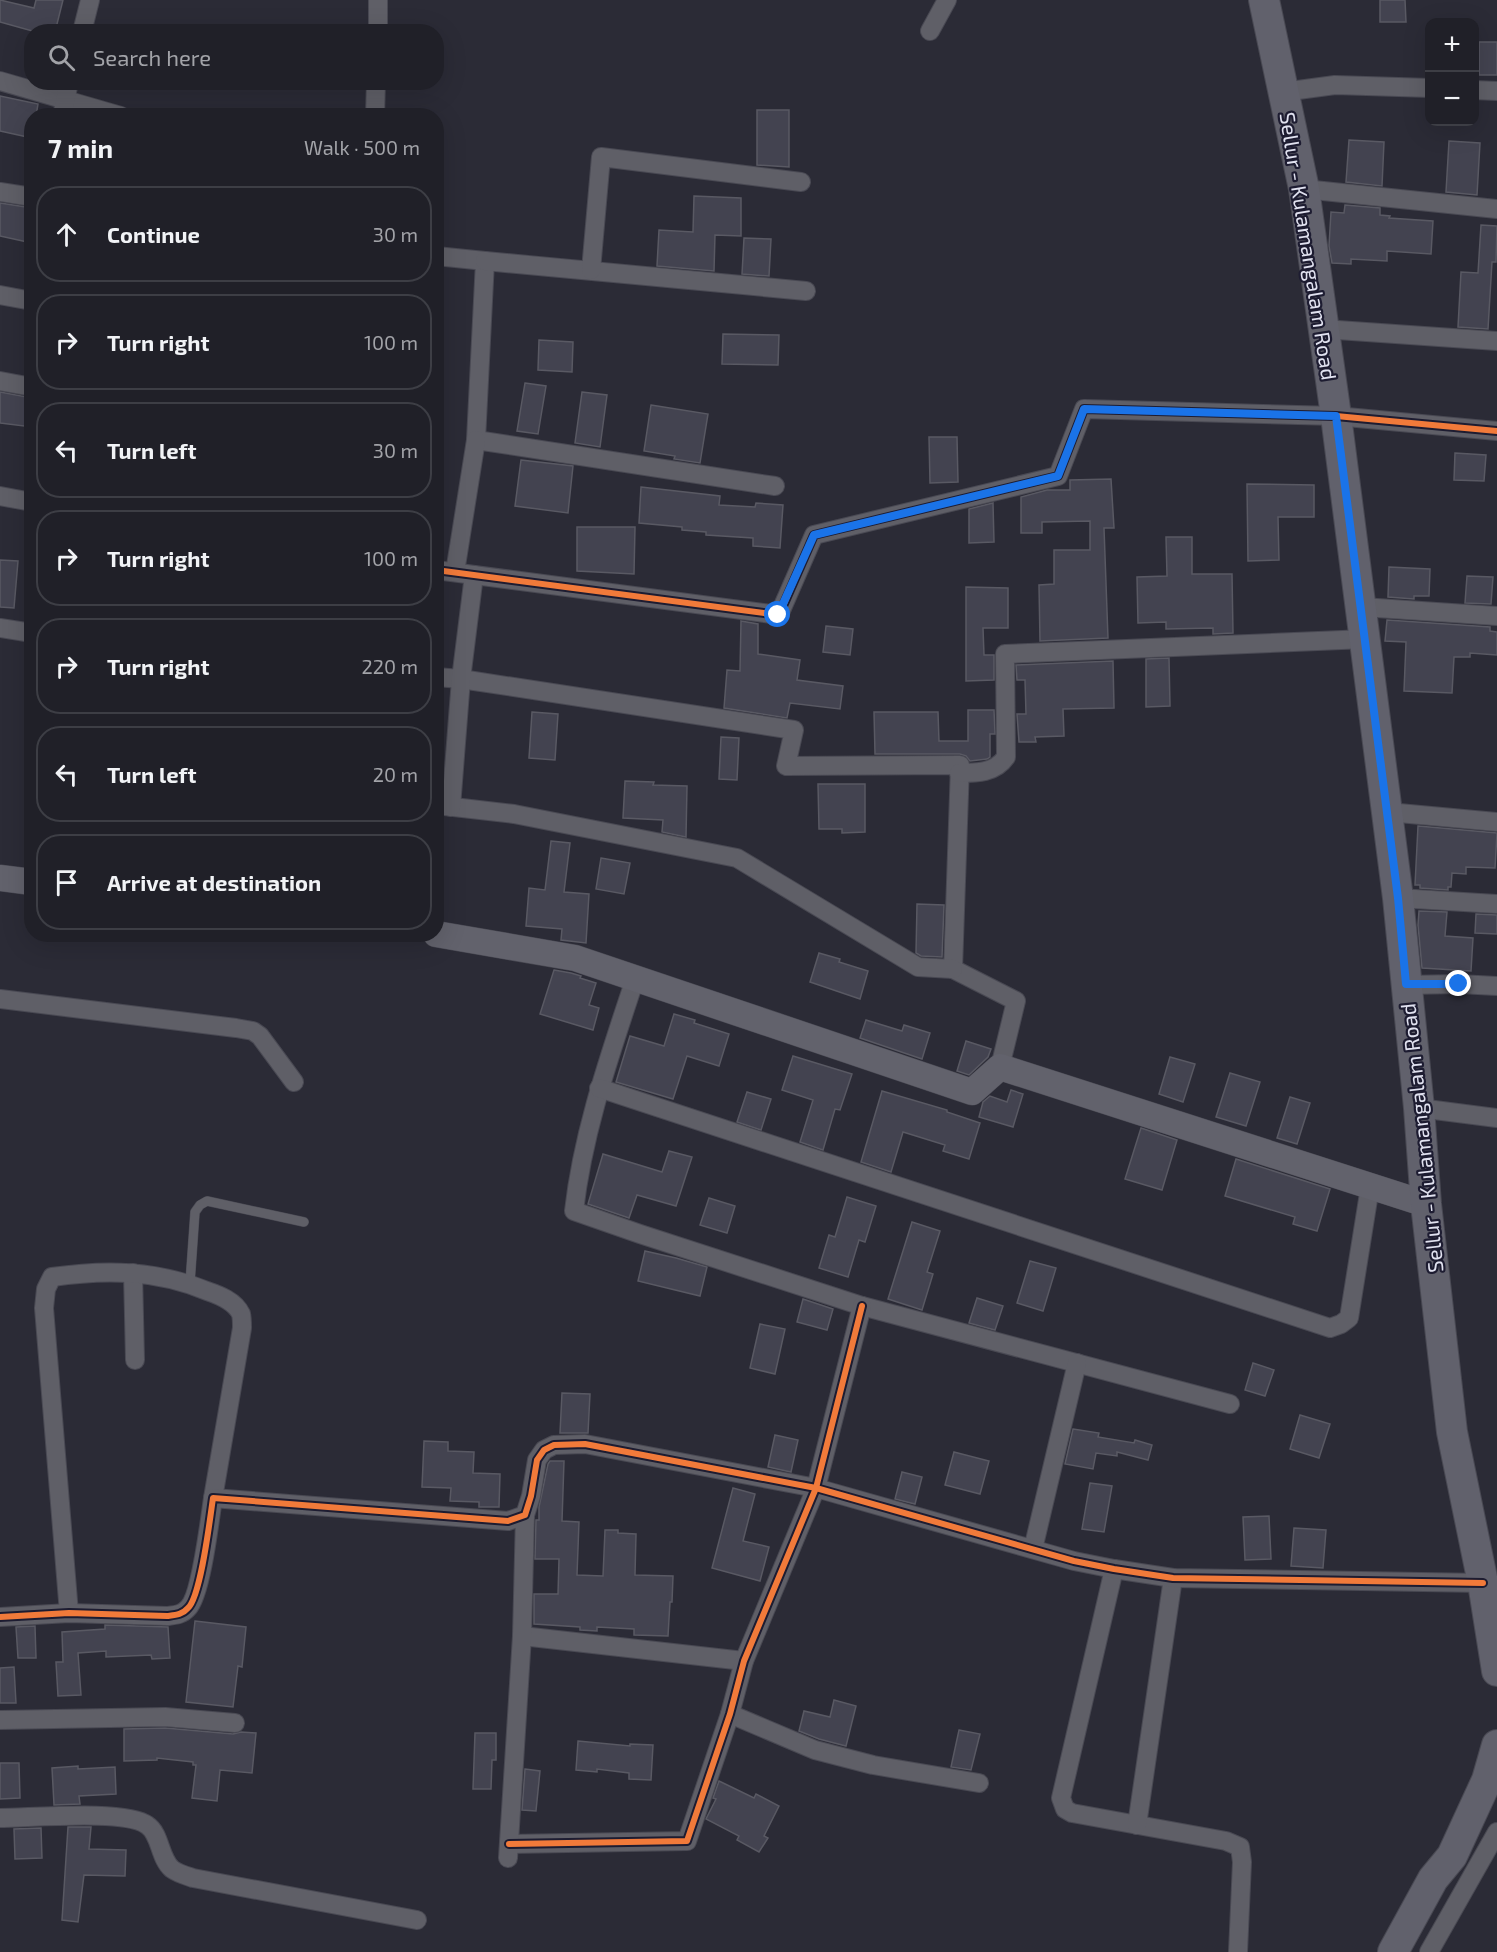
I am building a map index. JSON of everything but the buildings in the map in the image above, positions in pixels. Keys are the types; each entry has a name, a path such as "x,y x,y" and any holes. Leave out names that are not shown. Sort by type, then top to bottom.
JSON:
{"main road":[{"name":"Sellur - Kulamangalam Road","path":"1264,0 1304,189 1336,416 1398,898 1426,1204 1452,1432 1483,1583 1497,1671"},
{"path":"1393,1952 1433,1879 1452,1856 1487,1780 1497,1745"},
{"path":"1412,1952 1447,1893 1452,1856"}],"street":[{"path":"84,24 90,0"},
{"path":"378,0 378,24"},
{"path":"930,31 947,0"},
{"path":"0,81 24,88"},
{"path":"1283,92 1335,85 1425,88"},
{"path":"32,90 95,108"},
{"path":"375,108 376,90"},
{"path":"1479,90 1497,91"},
{"path":"591,270 601,157 801,182"},
{"path":"1304,189 1497,209"},
{"path":"0,192 24,196"},
{"path":"444,257 806,291"},
{"path":"455,572 476,440 485,261"},
{"path":"0,295 24,300"},
{"path":"1323,329 1497,341"},
{"path":"0,381 24,386"},
{"path":"444,571 778,615 814,535 1058,476 1084,409 1336,416 1497,431"},
{"path":"476,440 775,486"},
{"path":"0,496 24,500"},
{"path":"444,935 575,958 972,1092 1000,1067 1017,1001 953,969 918,967 736,858 514,814 444,806 474,575"},
{"path":"1362,607 1497,616"},
{"path":"0,628 24,632"},
{"path":"959,773 981,773 1000,765 1006,757 1005,654 1366,639"},
{"path":"444,678 794,730 786,766 960,765 953,969"},
{"path":"1388,812 1497,822"},
{"path":"0,878 24,881"},
{"path":"1398,898 1497,904"},
{"path":"635,979 599,1088 577,1185 574,1211 862,1305 1230,1404"},
{"path":"1406,984 1497,986"},
{"path":"0,999 253,1031 260,1036 294,1082"},
{"path":"1000,1067 1426,1204"},
{"path":"599,1088 1330,1328 1349,1318 1370,1187"},
{"path":"1419,1108 1497,1118"},
{"path":"0,1617 69,1613 167,1616 182,1614 191,1607 207,1539 242,1328 240,1313 227,1299 190,1283 146,1273 86,1272 52,1277 46,1289 44,1308 69,1613"},
{"path":"133,1273 135,1360"},
{"path":"862,1305 816,1488 744,1661 730,1714 687,1841 508,1851 522,1636 525,1515 531,1496 537,1460 544,1450 554,1445 585,1444 816,1488 1033,1549 1113,1569 1173,1578 1483,1583"},
{"path":"1033,1549 1077,1363"},
{"path":"213,1498 508,1521 525,1515"},
{"path":"1113,1569 1061,1798 1065,1809 1072,1813 1226,1841 1240,1847 1242,1862 1238,1952"},
{"path":"1137,1825 1173,1578"},
{"path":"522,1636 744,1661"},
{"path":"730,1714 815,1750 873,1765 979,1783"},
{"path":"0,1720 165,1717 235,1723"},
{"path":"0,1818 110,1816 135,1819 149,1826 157,1839 163,1857 172,1870 193,1878 417,1920"},
{"path":"1429,1952 1497,1832"}],"lane":[{"path":"190,1283 195,1212 207,1201 303,1222"}],"cycle path":[{"path":"444,571 779,615 814,535 1058,476 1084,409 1336,416 1497,431"},
{"path":"0,1617 69,1613 167,1616 183,1612 193,1601 197,1589 213,1498 508,1521 525,1515 531,1496 537,1460 544,1450 554,1445 585,1444 816,1488 862,1306"},
{"path":"509,1844 687,1841 730,1714 744,1661 816,1488 1074,1561 1173,1578 1483,1583"}],"route":[{"path":"778,615 814,535 1058,476 1084,409 1336,416 1398,898 1406,984 1459,984"}]}
